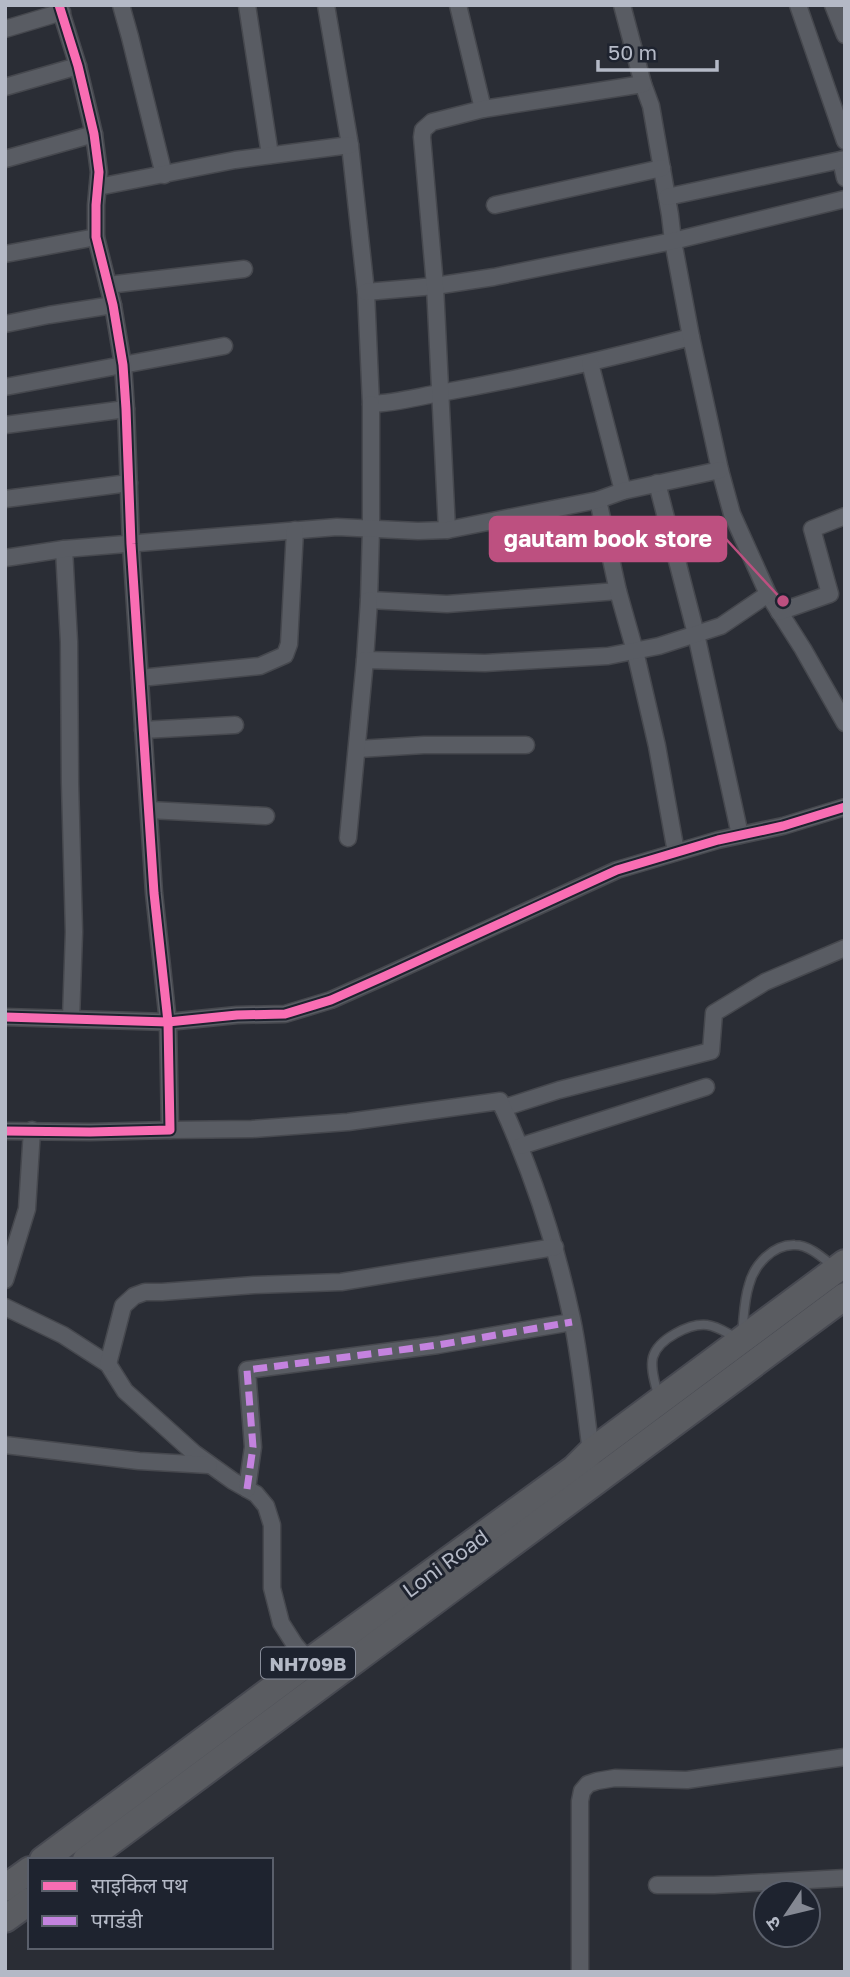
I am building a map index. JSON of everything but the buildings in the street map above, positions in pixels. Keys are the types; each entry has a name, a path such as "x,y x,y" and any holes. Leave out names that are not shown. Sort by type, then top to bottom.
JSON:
{"highway":[{"name":"Loni Road","path":"88,1858 592,1452 840,1266"},
{"name":"Loni Road","path":"46,1858 318,1672 757,1362 845,1296"},
{"path":"5,1888 28,1871"},
{"path":"5,1919 28,1902"}],"street":[{"path":"121,5 164,175"},
{"path":"247,5 270,155"},
{"path":"326,5 350,145 366,292 371,404 369,600 358,749 348,838"},
{"path":"458,5 483,109"},
{"path":"622,5 651,106 691,337 720,470 733,514 768,594 845,723"},
{"path":"798,5 845,141"},
{"path":"833,5 845,35"},
{"path":"5,29 61,9 94,134 99,172 96,237 113,305 127,409 131,544 154,893 169,1022 170,1130"},
{"path":"5,87 78,66"},
{"path":"447,530 435,286 423,130 432,122 483,109 643,84"},
{"path":"5,159 94,134"},
{"path":"98,187 235,160 350,145"},
{"path":"667,197 843,160 845,178"},
{"path":"495,205 662,168"},
{"path":"366,292 495,277 673,241 845,199"},
{"path":"5,254 96,237"},
{"path":"108,285 244,269"},
{"path":"5,324 113,305"},
{"path":"371,404 392,403 474,388 590,363 691,337"},
{"path":"5,387 224,346"},
{"path":"590,363 623,491"},
{"path":"5,425 127,409"},
{"path":"5,558 64,549 337,527 447,530 598,500 623,491 720,470"},
{"path":"5,499 129,484"},
{"path":"657,484 696,634 740,835"},
{"path":"598,500 657,746 676,852"},
{"path":"779,611 830,594 812,529 845,516"},
{"path":"141,678 260,666 285,655 289,644 295,530"},
{"path":"64,549 69,642 74,932 71,1019"},
{"path":"369,600 447,604 618,591"},
{"path":"365,660 485,663 608,656 659,646 721,626 768,594"},
{"path":"143,730 235,725"},
{"path":"358,749 424,745 526,745"},
{"path":"5,1017 169,1022 237,1015 285,1014 331,1000 617,870 740,835 783,827 845,807"},
{"path":"149,810 266,817"},
{"path":"503,1108 559,1090 711,1051 714,1013 765,982 845,948"},
{"path":"521,1146 706,1087"},
{"path":"5,1131 252,1129 348,1122 500,1101 521,1146 555,1247 572,1322 592,1452"},
{"path":"5,1280 27,1209 32,1130"},
{"path":"107,1364 123,1306 134,1296 145,1292 341,1282 555,1247"},
{"path":"5,1307 63,1335 107,1364 125,1391 184,1444 209,1465 256,1494 266,1507 272,1525 272,1588 281,1623 318,1672"},
{"path":"247,1489 253,1447 247,1370 438,1345 572,1322"},
{"path":"5,1445 139,1461 209,1465"},
{"path":"580,1972 580,1801 582,1791 588,1784 615,1778 687,1780 845,1757"},
{"path":"657,1885 714,1885 845,1878"}],"lane":[{"path":"741,1340 748,1286 754,1271 767,1255 783,1247 796,1245 840,1266"},
{"path":"659,1401 653,1374 653,1357 661,1344 694,1324 710,1325 741,1340 757,1362"}],"marked path":[{"path":"247,1489 253,1447 247,1370 438,1345 572,1322"}],"cycle path":[{"path":"5,1131 170,1130 168,1022 154,893 131,544 123,365 113,305 96,237 99,172 94,134 78,66 59,5"},
{"path":"5,1017 168,1022 237,1015 285,1014 331,1000 617,870 845,807"}],"place":[{"name":"gautam book store","path":"783,601"}]}
